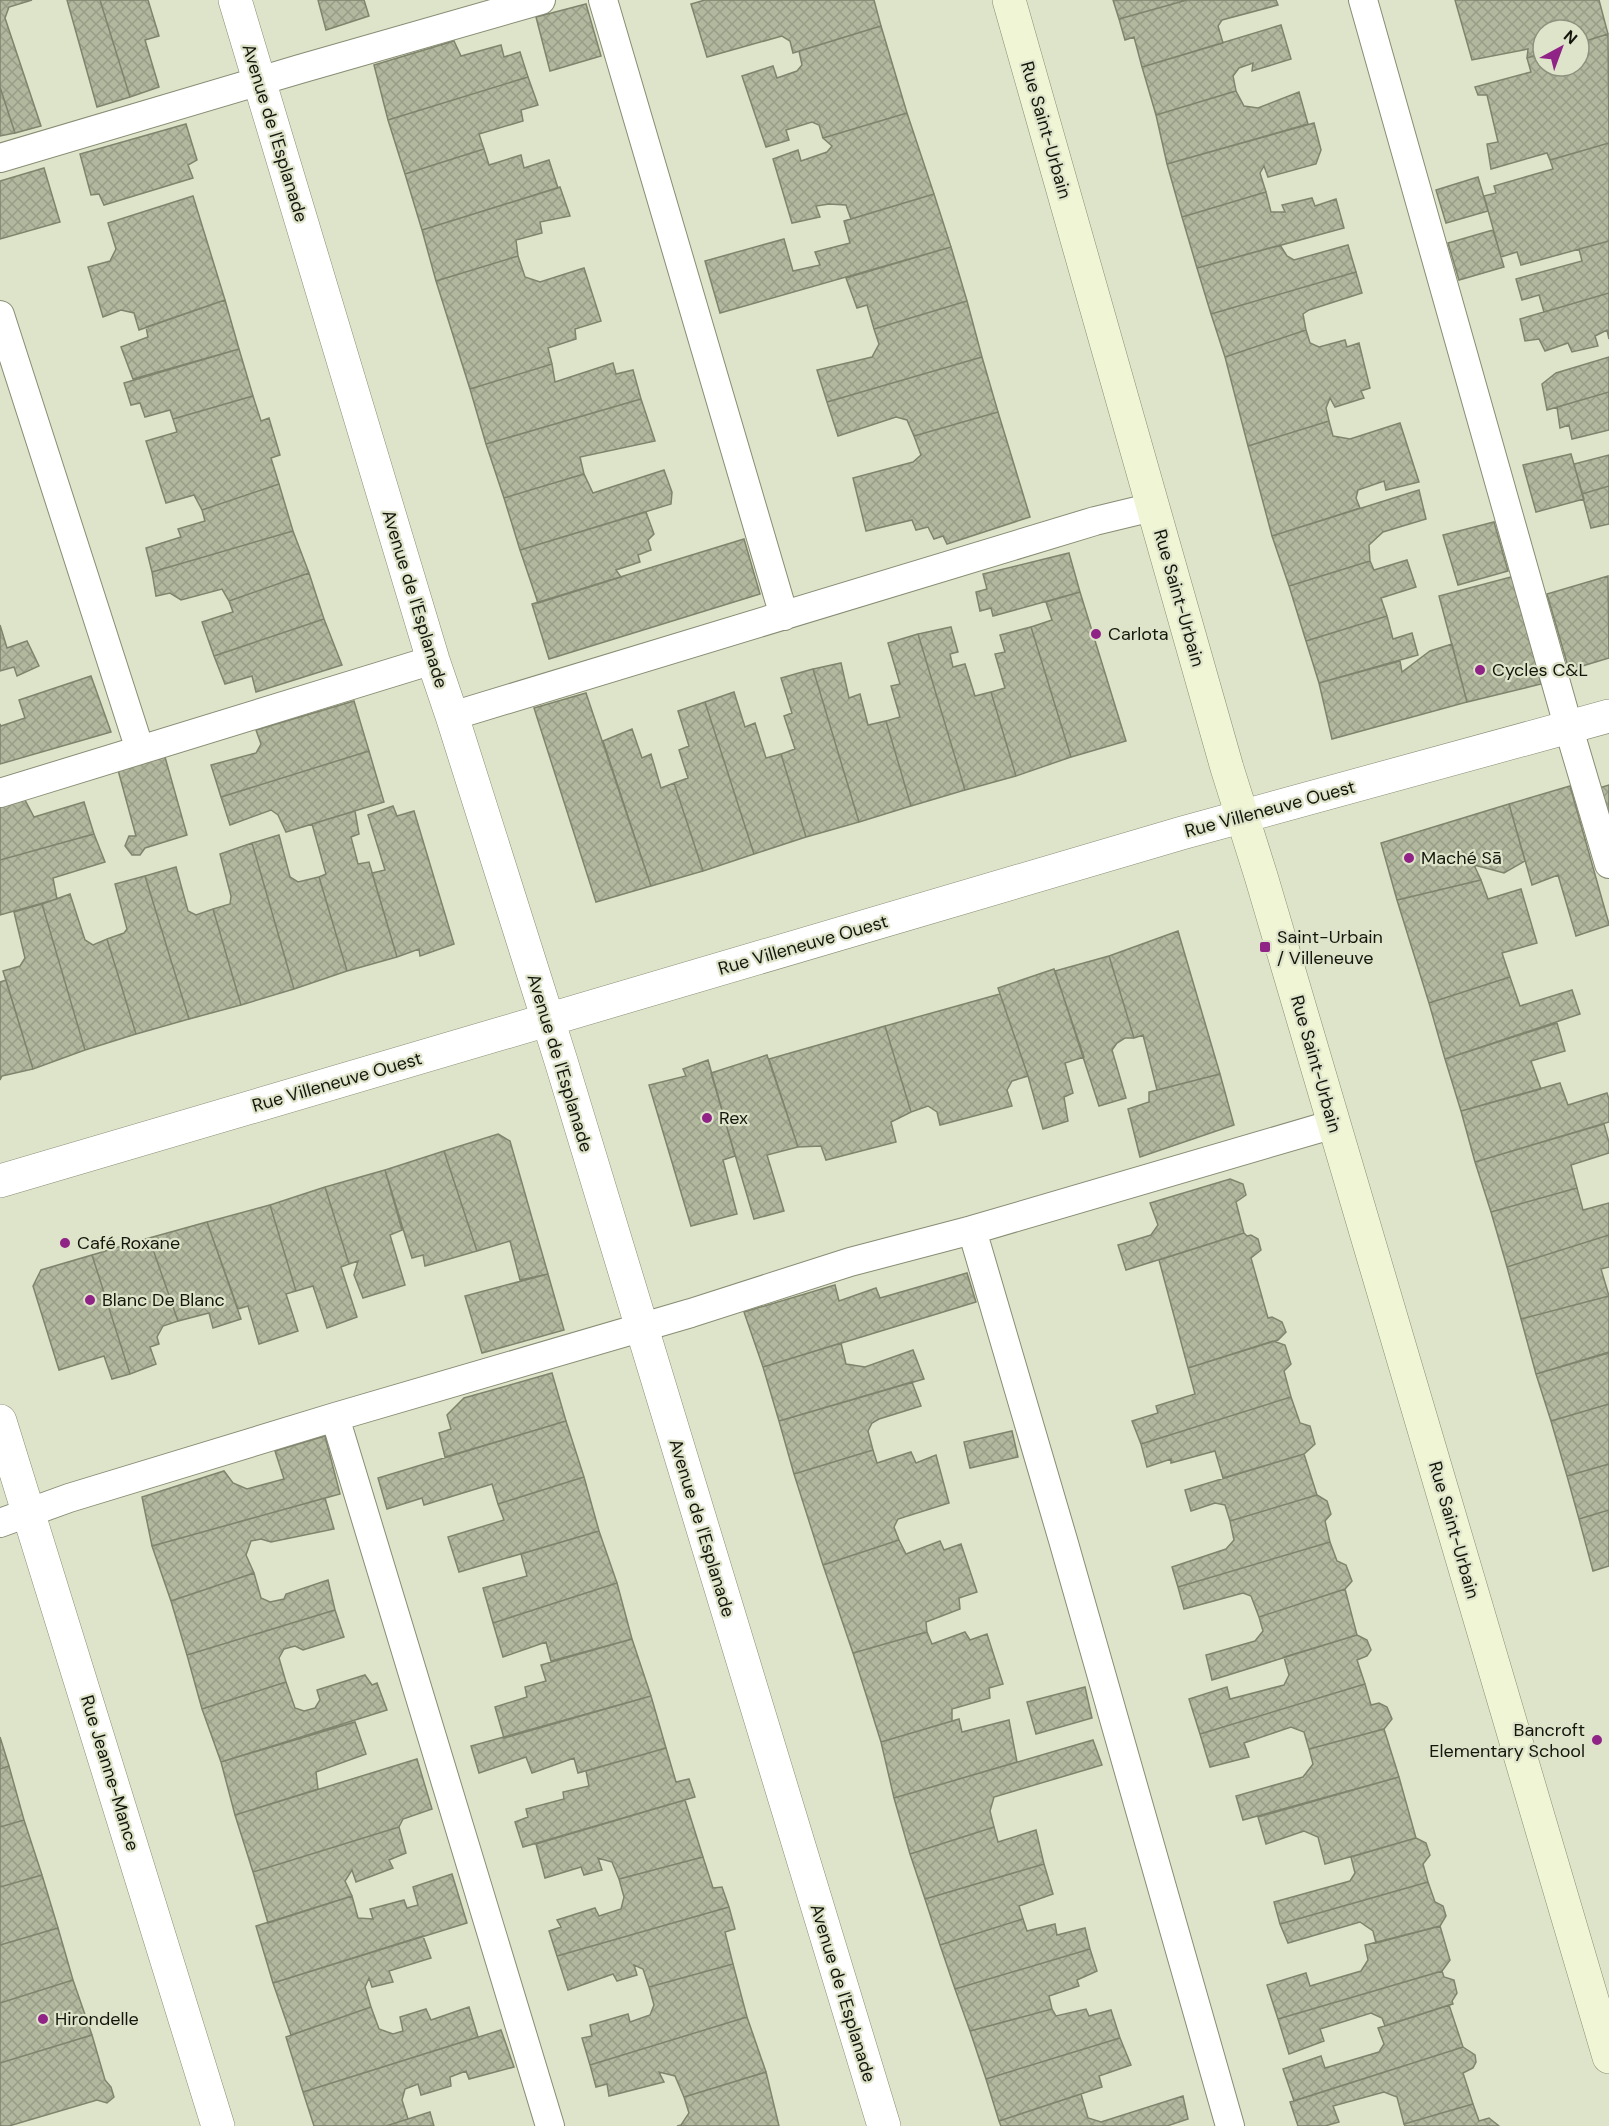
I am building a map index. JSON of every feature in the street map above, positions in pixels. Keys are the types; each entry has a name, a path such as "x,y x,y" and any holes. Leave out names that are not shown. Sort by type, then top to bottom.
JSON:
{"main road":[{"name":"Rue Saint-Urbain","path":"1009,0 1242,818 1609,2057"}],"street":[{"name":"Avenue de l'Esplanade","path":"235,0 433,660 641,1326 884,2126"},
{"name":"Rue Villeneuve Ouest","path":"0,1181 1172,836 1569,729 1609,716"},
{"name":"Rue Jeanne-Mance","path":"0,1421 14,1518 218,2126"}],"lane":[{"path":"0,159 541,0"},
{"path":"603,0 784,616"},
{"path":"1363,0 1609,864"},
{"path":"0,315 140,750"},
{"path":"452,716 1095,521 1153,507"},
{"path":"0,793 433,660"},
{"path":"14,1518 69,1498 335,1416 691,1313 850,1262 972,1230 1334,1124"},
{"path":"972,1230 1064,1540 1230,2126"},
{"path":"335,1416 550,2126"}],"building":[{"path":"0,0 32,0 9,7 5,18 41,126 15,133 0,87"},
{"path":"67,0 100,0 130,97 97,107"},
{"path":"100,0 148,0 159,36 145,40 159,87 130,97"},
{"path":"318,0 364,0 369,16 326,30"},
{"path":"705,0 874,0 881,26 793,53 790,41 782,36 707,57 691,4"},
{"path":"1113,0 1187,0 1119,19"},
{"path":"1187,0 1276,0 1278,5 1222,20 1218,26 1223,43 1142,67 1134,37 1125,40 1119,19"},
{"path":"1455,0 1599,0 1608,34 1591,39 1591,18 1531,18 1531,57 1527,58 1528,49 1472,60"},
{"path":"586,4 601,56 550,71 536,17"},
{"path":"1281,25 1291,59 1252,71 1253,63 1239,68 1233,76 1236,91 1156,115 1142,67"},
{"path":"881,26 907,113 823,138 819,125 812,122 786,130 789,140 766,147 742,76 773,66 777,78 797,71 802,65 799,51"},
{"path":"1608,34 1609,143 1550,160 1547,153 1491,169 1487,144 1498,142 1487,95 1478,95 1475,87 1531,72 1531,78 1591,78 1591,39"},
{"path":"454,41 461,56 501,45 504,57 520,52 528,77 388,120 374,65"},
{"path":"1531,57 1531,72 1527,58"},
{"path":"528,77 538,105 521,110 523,121 479,134 484,149 405,174 388,120"},
{"path":"0,87 15,133 0,136"},
{"path":"1236,91 1244,106 1258,108 1299,92 1308,124 1167,164 1156,115"},
{"path":"907,113 934,194 851,219 846,205 816,206 820,217 792,223 773,159 798,150 801,161 827,152 832,146 823,138"},
{"path":"1314,123 1321,150 1316,164 1268,177 1264,166 1260,173 1266,192 1182,217 1167,164"},
{"path":"186,124 197,160 188,165 193,178 104,205 99,194 91,195 80,154"},
{"path":"1609,143 1609,241 1521,265 1517,252 1501,257 1484,196 1496,193 1494,186 1553,169 1550,160"},
{"path":"484,149 489,165 521,155 524,168 549,160 558,188 422,230 405,174"},
{"path":"44,168 60,222 0,239 0,181"},
{"path":"1478,177 1488,211 1446,223 1436,190"},
{"path":"560,187 570,216 540,222 542,233 516,240 518,256 436,281 422,230"},
{"path":"1266,192 1271,212 1285,212 1282,205 1312,198 1315,206 1336,199 1344,228 1197,268 1182,217"},
{"path":"934,194 951,247 720,313 705,261 784,239 793,271 820,265 815,252 850,243 844,221"},
{"path":"193,196 225,300 139,330 134,313 121,310 103,317 88,267 110,261 116,249 108,223"},
{"path":"1493,230 1504,267 1459,280 1448,243"},
{"path":"1609,241 1609,293 1544,312 1539,295 1522,300 1516,279 1582,261 1579,249"},
{"path":"1280,245 1287,256 1294,260 1348,245 1356,272 1211,314 1197,268"},
{"path":"951,247 967,301 874,329 867,305 857,308 846,278"},
{"path":"518,256 525,277 540,282 584,268 601,321 575,329 576,339 548,348 552,364 470,389 436,281"},
{"path":"1356,272 1362,293 1309,310 1303,314 1306,330 1225,357 1211,314"},
{"path":"1609,293 1609,339 1607,330 1595,336 1598,346 1572,352 1568,343 1545,351 1539,339 1525,341 1520,319"},
{"path":"225,300 239,349 133,379 121,347 148,337 146,327"},
{"path":"967,301 982,357 827,402 817,370 872,357 879,344 874,329"},
{"path":"1306,330 1310,343 1319,347 1345,340 1347,347 1359,343 1370,388 1361,391 1364,398 1335,407 1330,398 1326,408 1329,421 1248,446 1225,357"},
{"path":"239,349 253,396 173,419 170,410 145,417 140,403 131,405 124,383"},
{"path":"982,357 998,412 914,436 907,420 896,417 838,436 827,402"},
{"path":"1609,357 1609,392 1547,410 1542,384 1556,373"},
{"path":"613,363 616,374 633,370 641,399 486,444 470,389 552,364 555,382"},
{"path":"1609,392 1609,430 1572,439 1569,425 1560,428 1557,407"},
{"path":"253,396 261,421 269,418 280,455 271,458 279,484 202,510 194,495 166,503 146,441 177,432 173,419"},
{"path":"641,399 655,441 580,457 584,474 504,498 486,444"},
{"path":"998,412 1030,517 947,544 943,536 934,539 928,527 916,530 912,520 866,531 853,478 913,462 921,455 914,436"},
{"path":"1329,421 1333,436 1350,439 1400,423 1419,482 1386,490 1384,481 1358,490 1356,498 1360,508 1272,536 1248,446"},
{"path":"1571,454 1584,499 1536,512 1523,465"},
{"path":"1609,455 1609,486 1582,494 1574,464"},
{"path":"664,470 672,492 671,504 520,550 504,498 584,474 593,493"},
{"path":"279,484 293,531 152,572 146,548 181,537 178,529 205,521 202,510"},
{"path":"1609,486 1609,524 1591,528 1582,494"},
{"path":"1419,490 1426,519 1383,532 1369,545 1370,561 1289,586 1272,536"},
{"path":"646,512 654,534 648,540 651,550 638,555 640,562 616,570 621,577 538,603 520,550"},
{"path":"1494,522 1508,571 1458,585 1443,535"},
{"path":"293,531 309,573 229,601 222,589 181,600 170,593 156,596 152,572"},
{"path":"744,539 760,594 549,659 532,604"},
{"path":"1069,553 1080,592 993,616 991,608 980,611 976,592 987,589 983,574"},
{"path":"1407,560 1416,587 1381,598 1387,616 1306,641 1289,586 1370,561 1374,570"},
{"path":"309,573 324,619 214,656 202,622 233,612 229,601"},
{"path":"1515,576 1541,684 1467,702 1439,596"},
{"path":"1608,576 1609,658 1569,670 1547,594"},
{"path":"1080,592 1126,741 1071,757 1031,627 1052,620 1046,602"},
{"path":"1387,616 1393,639 1412,633 1418,655 1319,683 1306,641"},
{"path":"324,619 342,665 256,692 252,676 225,684 214,656"},
{"path":"0,625 7,648 27,641 39,666 17,676 14,667 0,671"},
{"path":"951,627 958,652 950,654 953,667 965,664 975,696 991,692 1016,776 965,790 918,634"},
{"path":"1031,627 1071,757 1016,776 991,692 1005,688 995,654 1005,652 1000,635"},
{"path":"918,634 965,790 911,806 886,721 900,717 891,686 900,684 888,643"},
{"path":"1452,644 1467,702 1332,739 1319,683 1400,661 1402,672 1430,651"},
{"path":"841,663 849,698 860,694 868,725 886,721 911,806 859,822 813,669"},
{"path":"813,669 859,822 806,837 781,754 795,749 784,716 792,713 781,678"},
{"path":"91,676 111,732 0,764 0,724 1,726 25,718 19,700"},
{"path":"734,692 745,727 755,723 766,758 781,754 806,837 754,854 705,702"},
{"path":"586,693 651,886 596,902 534,708"},
{"path":"354,701 369,751 221,797 211,765 256,753 261,744 256,730"},
{"path":"705,702 754,854 703,871 674,783 688,778 679,750 689,746 678,711"},
{"path":"632,729 642,758 651,754 661,788 674,783 703,871 651,886 603,741"},
{"path":"369,751 384,802 286,832 278,815 271,810 230,825 221,797"},
{"path":"165,757 187,835 145,848 140,855 132,855 125,846 129,836 136,836 118,770"},
{"path":"1609,785 1609,822 1599,788"},
{"path":"1570,786 1609,924 1576,936 1558,875 1532,885 1509,804"},
{"path":"25,800 34,817 84,802 94,834 0,860 0,807"},
{"path":"1509,804 1525,861 1504,873 1474,865 1481,880 1397,900 1381,843"},
{"path":"393,806 397,816 414,811 454,944 420,956 419,949 397,957 372,873 385,870 368,815"},
{"path":"355,811 359,834 351,837 358,864 369,862 397,957 347,971 319,877 326,874 312,824"},
{"path":"94,834 105,862 53,878 57,899 0,915 0,860"},
{"path":"279,835 290,877 298,882 319,877 347,971 294,989 252,843"},
{"path":"252,843 294,989 241,1005 213,909 230,904 231,896 220,854"},
{"path":"176,867 188,911 196,915 213,909 241,1005 189,1019 145,876"},
{"path":"145,876 189,1019 136,1034 107,939 124,933 127,929 115,884"},
{"path":"1481,880 1488,899 1521,889 1537,943 1502,953 1510,977 1429,1003 1397,900"},
{"path":"70,894 85,940 93,945 107,939 136,1034 85,1050 42,904"},
{"path":"42,904 85,1050 33,1069 3,971 20,966 25,958 14,912"},
{"path":"1178,931 1220,1074 1157,1090 1143,1035 1134,1038 1109,956"},
{"path":"1109,956 1134,1038 1125,1038 1112,1050 1126,1098 1099,1106 1055,971"},
{"path":"1054,969 1084,1057 1065,1063 1073,1093 1064,1097 1068,1121 1043,1129 1028,1076 998,988"},
{"path":"1510,977 1520,1006 1572,990 1580,1014 1445,1059 1429,1003"},
{"path":"6,980 33,1069 2,1076 0,1080 0,982"},
{"path":"1000,994 1028,1076 1012,1081 1007,1090 1012,1106 940,1125 937,1112 928,1106 911,1112 885,1026"},
{"path":"1557,1023 1565,1051 1531,1061 1541,1089 1461,1111 1445,1059"},
{"path":"885,1026 911,1112 891,1122 896,1142 826,1160 821,1146 798,1147 769,1059"},
{"path":"767,1055 798,1147 767,1155 784,1211 754,1219 711,1073"},
{"path":"708,1060 735,1156 723,1160 737,1214 691,1226 649,1085 686,1076 683,1069"},
{"path":"1220,1074 1234,1125 1140,1157 1128,1109 1149,1102 1149,1092"},
{"path":"1560,1083 1568,1105 1607,1093 1609,1122 1475,1162 1461,1111"},
{"path":"1604,1124 1609,1142 1609,1153 1571,1165 1577,1188 1491,1212 1475,1162"},
{"path":"498,1134 510,1141 548,1274 520,1280 510,1241 477,1251 444,1151"},
{"path":"444,1151 477,1251 425,1266 423,1255 412,1258 385,1170"},
{"path":"385,1170 402,1230 390,1235 405,1285 363,1298 354,1275 358,1261 349,1264 325,1187"},
{"path":"1230,1179 1243,1184 1246,1195 1236,1202 1244,1233 1126,1270 1118,1245 1151,1235 1158,1225 1150,1203"},
{"path":"325,1187 349,1264 341,1267 357,1317 327,1328 313,1286 296,1291 270,1205"},
{"path":"1577,1188 1583,1210 1609,1203 1609,1235 1507,1267 1491,1212"},
{"path":"270,1205 296,1291 286,1294 298,1331 259,1344 248,1306 238,1309 207,1222"},
{"path":"207,1222 241,1319 213,1328 209,1313 178,1321 149,1238"},
{"path":"1244,1233 1258,1239 1261,1250 1251,1258 1268,1318 1272,1317 1282,1322 1286,1332 1278,1340 1188,1368 1159,1260"},
{"path":"1609,1235 1609,1267 1601,1269 1609,1296 1521,1319 1507,1267"},
{"path":"149,1238 178,1321 163,1326 157,1337 159,1344 150,1347 156,1364 130,1374 92,1255"},
{"path":"92,1255 130,1374 112,1379 104,1356 59,1370 33,1286 41,1270"},
{"path":"967,1273 976,1302 763,1367 744,1312 835,1285 839,1301 876,1288 880,1298"},
{"path":"548,1274 564,1330 482,1353 465,1296"},
{"path":"1609,1296 1609,1352 1536,1374 1521,1319"},
{"path":"1273,1341 1285,1345 1291,1364 1284,1371 1291,1397 1141,1444 1132,1421 1158,1413 1156,1406 1195,1394 1188,1368"},
{"path":"841,1343 846,1364 865,1367 913,1350 924,1379 779,1421 763,1367"},
{"path":"1609,1353 1609,1404 1551,1421 1536,1374"},
{"path":"552,1373 566,1421 445,1457 439,1433 451,1429 447,1415 464,1398"},
{"path":"912,1382 921,1406 872,1423 868,1431 873,1450 794,1474 779,1421"},
{"path":"1291,1397 1300,1423 1310,1426 1315,1444 1304,1454 1223,1478 1215,1451 1171,1463 1171,1459 1147,1467 1141,1444"},
{"path":"1609,1404 1609,1464 1567,1476 1551,1421"},
{"path":"566,1421 584,1477 498,1504 492,1484 424,1505 422,1498 387,1509 378,1478"},
{"path":"1012,1431 1018,1457 970,1468 964,1442"},
{"path":"325,1436 340,1494 152,1546 142,1497 224,1471 233,1483 247,1489 284,1479 275,1451"},
{"path":"873,1450 877,1463 911,1452 916,1463 936,1455 949,1503 898,1519 894,1527 899,1540 823,1565 794,1474"},
{"path":"1304,1454 1317,1495 1230,1521 1225,1505 1215,1503 1191,1511 1185,1490"},
{"path":"1609,1464 1609,1510 1579,1519 1567,1476"},
{"path":"584,1477 599,1531 459,1572 448,1537 504,1520 498,1504"},
{"path":"1317,1495 1327,1501 1331,1514 1325,1521 1330,1542 1178,1587 1172,1567 1226,1549 1234,1540 1230,1521"},
{"path":"325,1498 334,1529 271,1542 261,1539 251,1541 246,1555 254,1573 171,1601 152,1546"},
{"path":"1609,1510 1609,1566 1593,1571 1579,1519"},
{"path":"599,1531 617,1583 493,1623 483,1588 527,1576 521,1554"},
{"path":"899,1540 906,1554 940,1541 944,1550 961,1544 977,1592 959,1598 960,1609 926,1622 927,1632 853,1653 823,1565"},
{"path":"1330,1542 1337,1561 1346,1565 1352,1581 1345,1589 1259,1617 1251,1596 1243,1593 1184,1609 1178,1587"},
{"path":"254,1573 261,1598 270,1602 284,1599 286,1594 328,1580 335,1610 187,1655 171,1601"},
{"path":"617,1583 632,1639 551,1661 546,1642 503,1657 493,1623"},
{"path":"1345,1589 1357,1635 1212,1680 1206,1655 1255,1641 1263,1631 1259,1617"},
{"path":"335,1610 344,1637 303,1650 295,1646 284,1649 279,1658 286,1682 202,1709 187,1655"},
{"path":"927,1632 932,1644 965,1632 970,1640 987,1634 1003,1684 989,1688 990,1698 952,1709 952,1721 881,1742 853,1653"},
{"path":"1357,1635 1367,1640 1371,1650 1367,1656 1357,1660 1365,1684 1200,1734 1189,1699 1227,1687 1230,1699 1284,1685 1289,1675 1284,1657"},
{"path":"632,1639 651,1696 504,1738 495,1707 527,1697 525,1687 546,1681 541,1665"},
{"path":"365,1675 372,1685 377,1683 387,1710 221,1762 202,1709 286,1682 295,1708 304,1711 315,1708 320,1700 317,1690"},
{"path":"1365,1684 1371,1705 1379,1703 1387,1707 1392,1719 1384,1729 1309,1749 1304,1732 1291,1727 1244,1743 1249,1757 1210,1767 1200,1734"},
{"path":"1085,1687 1092,1718 1036,1734 1027,1702"},
{"path":"651,1696 666,1748 578,1773 574,1758 532,1773 526,1757 479,1773 471,1746"},
{"path":"959,1719 962,1732 1009,1720 1017,1762 894,1798 881,1742"},
{"path":"355,1722 366,1754 316,1772 318,1789 235,1815 221,1762"},
{"path":"1384,1729 1399,1777 1243,1820 1236,1796 1303,1777 1313,1764 1309,1749"},
{"path":"0,1737 9,1766 0,1769"},
{"path":"1093,1740 1102,1765 994,1797 990,1811 994,1827 910,1854 894,1798"},
{"path":"666,1748 676,1782 689,1779 695,1797 523,1847 515,1822 528,1817 526,1809 564,1799 563,1792 589,1786 586,1771"},
{"path":"417,1759 432,1809 403,1819 399,1827 253,1872 235,1815"},
{"path":"9,1766 24,1820 0,1827 0,1769"},
{"path":"1399,1777 1416,1838 1325,1864 1318,1837 1304,1831 1266,1844 1258,1817"},
{"path":"685,1800 703,1857 619,1879 612,1862 598,1858 602,1870 584,1875 581,1867 545,1878 536,1844"},
{"path":"24,1820 42,1875 0,1887 0,1827"},
{"path":"399,1827 406,1853 389,1860 393,1868 356,1882 352,1870 345,1881 352,1896 268,1923 253,1872"},
{"path":"994,1827 998,1842 1036,1830 1044,1864 925,1899 910,1854"},
{"path":"1416,1838 1426,1843 1430,1855 1423,1864 1428,1882 1280,1924 1274,1902 1350,1881 1355,1873 1351,1857"},
{"path":"703,1857 713,1888 722,1887 729,1907 557,1956 549,1931 561,1927 557,1920 595,1908 599,1916 621,1909 624,1897 619,1879"},
{"path":"1044,1864 1053,1894 1019,1906 1023,1919 940,1945 925,1899"},
{"path":"452,1874 467,1923 273,1983 256,1926 352,1896 358,1918 373,1919 370,1909 404,1900 407,1908 418,1905 413,1887"},
{"path":"42,1875 58,1928 0,1945 0,1887"},
{"path":"1428,1882 1435,1902 1443,1906 1446,1916 1440,1926 1376,1943 1373,1931 1360,1922 1288,1943 1280,1924"},
{"path":"729,1907 735,1929 725,1932 733,1964 649,1987 643,1969 634,1965 637,1975 617,1981 613,1974 568,1990 557,1956"},
{"path":"1023,1919 1027,1931 1055,1924 1057,1935 1085,1928 1090,1949 955,1989 940,1945"},
{"path":"1440,1926 1450,1960 1442,1971 1278,2019 1267,1985 1306,1973 1310,1986 1361,1971 1368,1960 1365,1945"},
{"path":"58,1928 73,1980 0,2003 0,1945"},
{"path":"423,1936 431,1958 389,1971 393,1982 372,1987 369,1978 365,1987 371,2007 291,2035 273,1983"},
{"path":"1090,1949 1097,1971 1077,1980 1079,1986 1049,1996 1052,2009 970,2031 955,1989"},
{"path":"733,1964 747,2017 590,2065 582,2038 592,2036 590,2025 628,2014 630,2022 650,2015 654,2005 649,1987"},
{"path":"1442,1971 1444,1977 1454,1980 1457,1993 1452,2001 1453,2004 1385,2026 1382,2018 1371,2013 1320,2029 1324,2041 1289,2054 1278,2019"},
{"name":"Hirondelle","path":"73,1980 92,2035 0,2063 0,2003"},
{"path":"1449,2005 1463,2047 1294,2101 1283,2069 1321,2056 1325,2068 1379,2052 1384,2044 1378,2028"},
{"path":"371,2007 379,2029 393,2034 403,2031 400,2017 426,2009 431,2020 469,2007 478,2037 303,2092 286,2037"},
{"path":"1052,2009 1056,2016 1086,2009 1089,2016 1111,2010 1120,2038 986,2079 970,2031"},
{"path":"747,2017 766,2072 684,2097 675,2076 659,2072 664,2082 609,2096 607,2084 596,2087 590,2065"},
{"path":"501,2030 514,2067 469,2079 466,2071 450,2077 451,2086 421,2095 418,2084 405,2089 402,2100 408,2119 386,2126 314,2126 303,2092"},
{"path":"92,2035 105,2080 111,2087 114,2097 107,2103 97,2100 9,2126 0,2126 0,2063"},
{"path":"1120,2038 1131,2065 1099,2076 1102,2087 999,2121 986,2079"},
{"path":"1463,2047 1475,2055 1476,2062 1473,2068 1463,2073 1473,2104 1404,2124 1397,2097 1384,2092 1333,2106 1339,2122 1325,2126 1298,2126 1290,2102"},
{"path":"766,2072 779,2126 677,2126 681,2125 689,2113 684,2097"},
{"path":"1081,2094 1088,2118 1101,2122 1183,2096 1188,2119 1167,2126 1001,2126 999,2121"},
{"path":"1473,2104 1479,2121 1489,2118 1499,2126 1405,2126 1404,2124"},
{"path":"430,2112 434,2126 386,2126"}],"place":[{"name":"Carlota","path":"1096,634"},
{"name":"Cycles C&L","path":"1480,670"},
{"name":"Maché Sā","path":"1409,858"},
{"name":"Saint-Urbain / Villeneuve","path":"1265,947"},
{"name":"Rex","path":"707,1118"},
{"name":"Café Roxane","path":"65,1243"},
{"name":"Blanc De Blanc","path":"90,1300"},
{"name":"Bancroft Elementary School","path":"1597,1740"},
{"name":"Hirondelle","path":"43,2019"}]}
